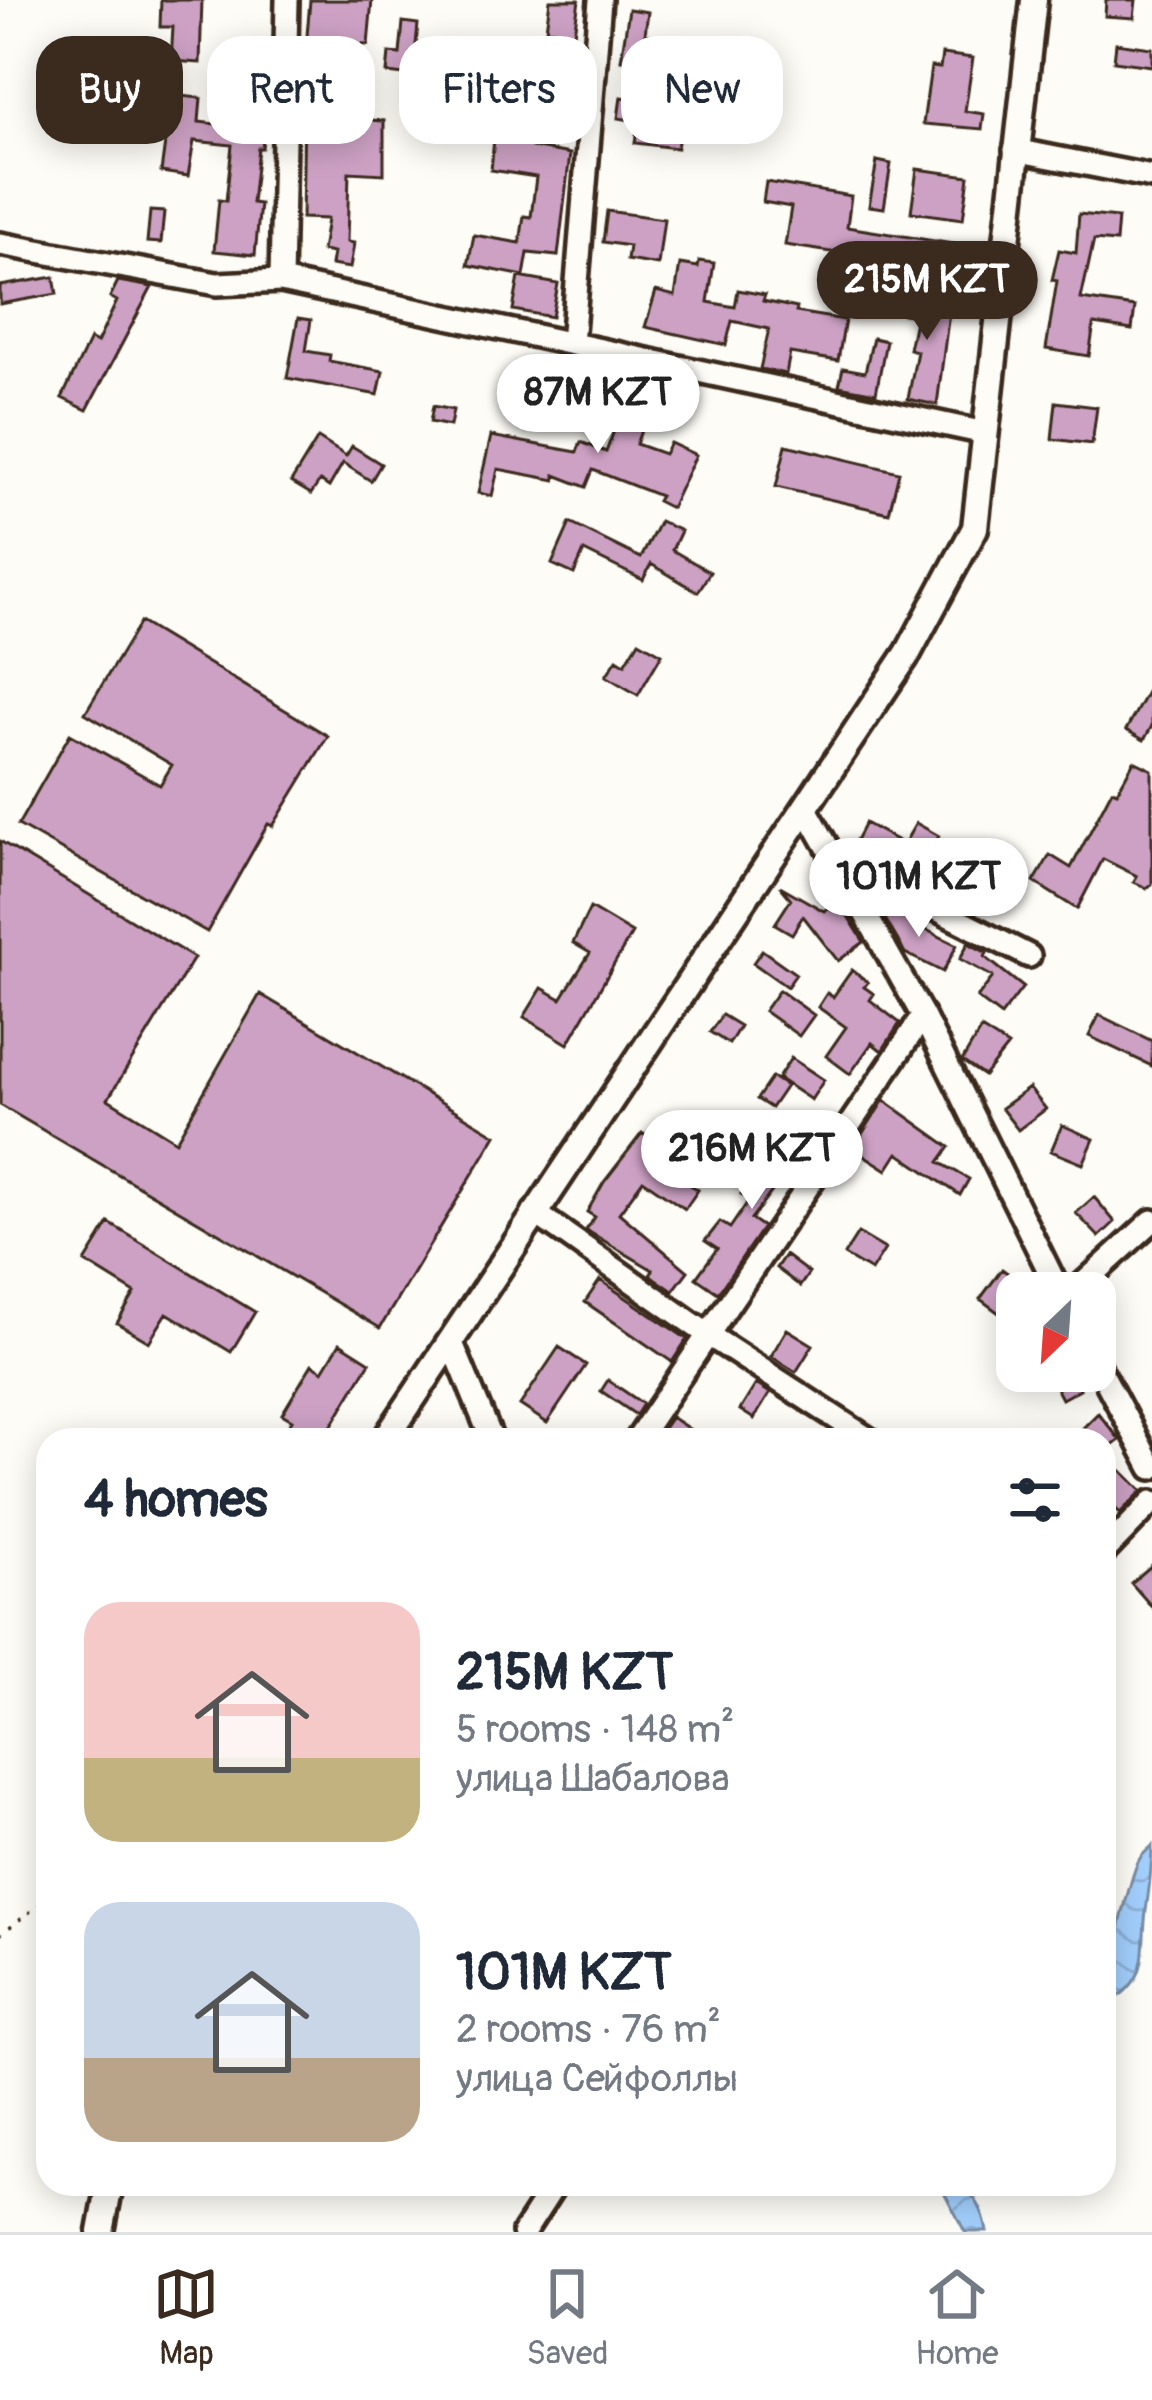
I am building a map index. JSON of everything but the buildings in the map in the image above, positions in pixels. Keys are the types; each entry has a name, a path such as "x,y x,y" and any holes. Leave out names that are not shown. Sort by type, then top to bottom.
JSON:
{"street":[{"path":"281,280 287,0"},
{"path":"572,344 601,0"},
{"path":"393,1428 908,652 975,528 1034,0"},
{"path":"1016,150 1152,177"},
{"path":"0,244 217,284 281,280 985,433"},
{"path":"805,807 923,1016 1050,1272"},
{"path":"831,856 1028,956"},
{"path":"645,1428 923,1016"},
{"path":"534,1211 706,1334 851,1428"},
{"path":"1096,1272 1152,1221"},
{"path":"452,1343 487,1428"},
{"path":"1112,1392 1152,1468"},
{"path":"1116,1540 1152,1502"},
{"path":"101,2232 108,2196"},
{"path":"524,2232 547,2196"}],"path":[{"path":"0,1935 36,1907"}],"water":[{"path":"1152,1846 1141,1966 1116,1998 1116,1945 1139,1860"},
{"path":"946,2196 972,2196 979,2206 987,2232 965,2232"}]}
